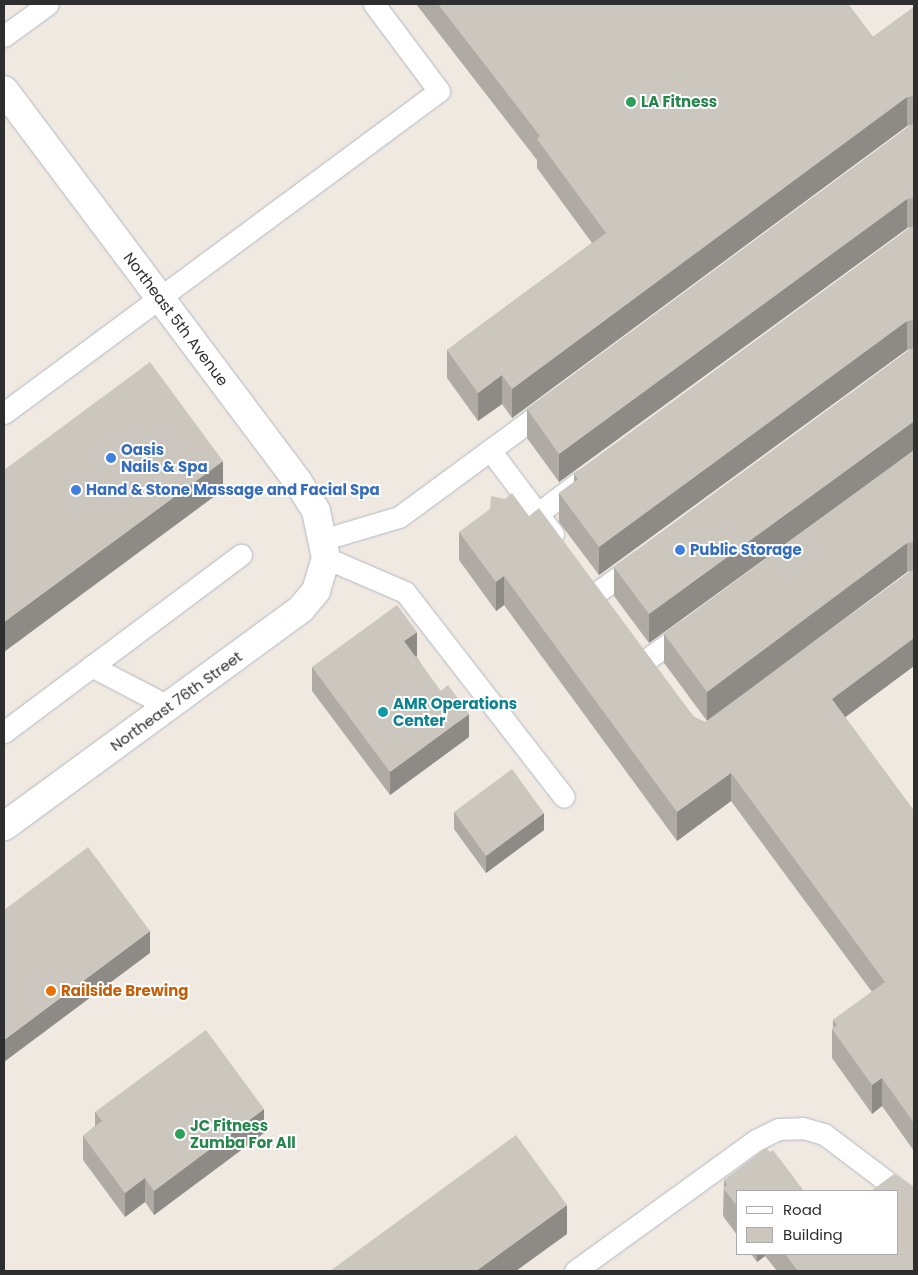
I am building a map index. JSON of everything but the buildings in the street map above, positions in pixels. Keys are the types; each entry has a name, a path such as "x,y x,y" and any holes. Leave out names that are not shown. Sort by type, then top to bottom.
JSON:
{"street":[{"name":"Northeast 5th Avenue","path":"4,90 298,482 326,549"},
{"name":"Northeast 76th Street","path":"4,826 301,609 316,591 326,549"}],"lane":[{"path":"4,36 48,4"},
{"path":"4,413 439,90 374,4"},
{"path":"326,549 399,518 570,391"},
{"path":"490,450 567,553"},
{"path":"537,514 601,467"},
{"path":"326,549 405,592 564,797"},
{"path":"596,593 652,552"},
{"path":"4,732 241,555"},
{"path":"646,660 701,620"},
{"path":"91,666 168,706"},
{"path":"575,1271 756,1140 779,1129 803,1128 824,1134 914,1202"}],"place":[{"name":"LA Fitness","path":"631,102"},
{"name":"Oasis Nails & Spa","path":"111,458"},
{"name":"Hand & Stone Massage and Facial Spa","path":"76,490"},
{"name":"Public Storage","path":"680,550"},
{"name":"AMR Operations Center","path":"383,712"},
{"name":"Railside Brewing","path":"51,991"},
{"name":"JC Fitness Zumba For All","path":"180,1134"}]}
